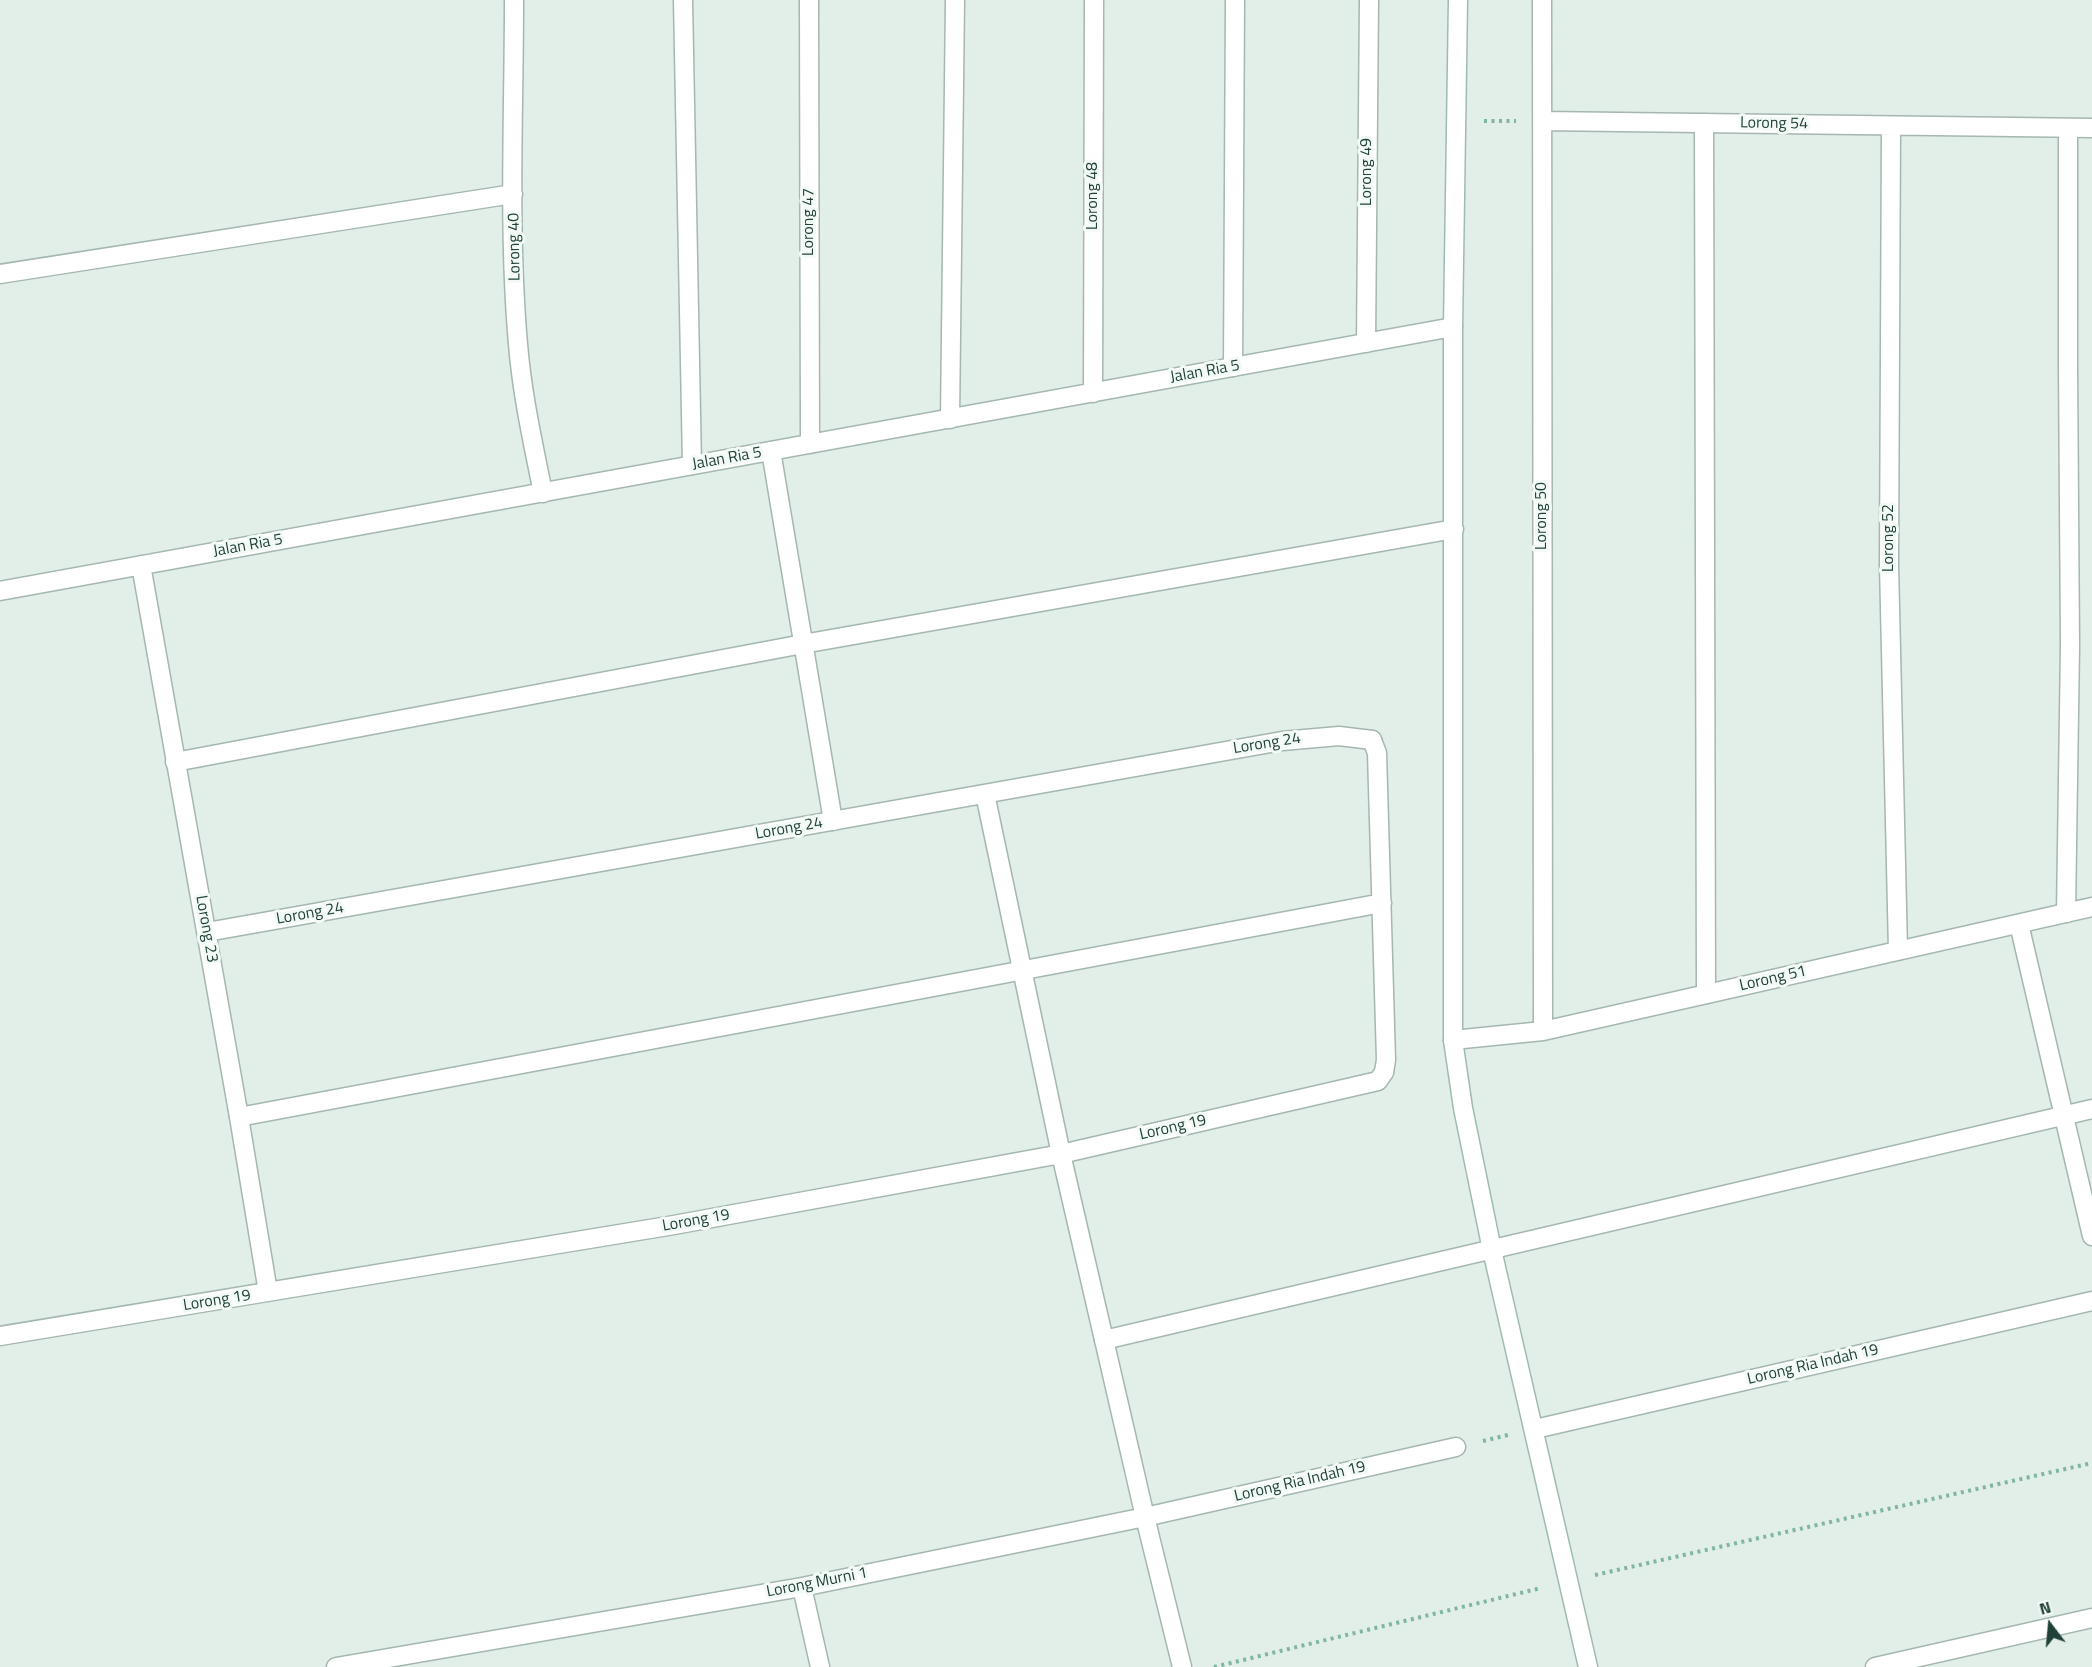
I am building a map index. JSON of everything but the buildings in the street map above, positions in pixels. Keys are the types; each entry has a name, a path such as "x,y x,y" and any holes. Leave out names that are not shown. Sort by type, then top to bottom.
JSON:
{"street":[{"name":"Lorong 40","path":"514,0 513,194 518,343 525,401 543,493"},
{"path":"683,0 692,465"},
{"name":"Lorong 47","path":"809,0 810,444"},
{"path":"950,418 955,0"},
{"name":"Lorong 48","path":"1093,393 1094,0"},
{"path":"1233,367 1235,0"},
{"name":"Lorong 49","path":"1366,343 1369,0"},
{"path":"1458,0 1453,327 1453,1040 1463,1108 1492,1250 1588,1667"},
{"name":"Lorong 50","path":"1542,0 1543,1031"},
{"name":"Lorong 54","path":"1542,121 2092,129"},
{"path":"1704,123 1706,994"},
{"name":"Lorong 52","path":"1891,126 1889,565 1898,951"},
{"path":"2066,913 2070,646 2068,128"},
{"path":"0,274 513,194"},
{"name":"Jalan Ria 5","path":"0,591 1453,327"},
{"path":"771,451 833,821"},
{"path":"175,762 803,644 1454,529"},
{"name":"Lorong 23","path":"141,566 240,1117 268,1292"},
{"name":"Lorong 24","path":"207,932 1282,741 1339,736 1372,740 1377,753 1382,903"},
{"path":"985,794 1061,1154 1182,1667"},
{"path":"240,1117 1382,903"},
{"name":"Lorong 19","path":"0,1336 674,1225 1061,1154 1378,1081 1384,1072 1386,1060 1382,903"},
{"name":"Lorong 51","path":"1453,1040 1543,1031 2092,907"},
{"path":"2019,924 2092,1236"},
{"path":"1104,1340 2092,1109"},
{"name":"Lorong Ria Indah 19","path":"1534,1429 2092,1301"},
{"name":"Lorong Ria Indah 19","path":"1145,1517 1456,1447"},
{"name":"Lorong Murni 1","path":"336,1667 802,1587 1145,1517"},
{"path":"802,1587 820,1667"},
{"path":"1875,1667 2092,1618"}],"path":[{"path":"1457,120 1542,121"},
{"path":"1456,1447 1534,1429"},
{"path":"1214,1667 1569,1581 2092,1462"}]}
